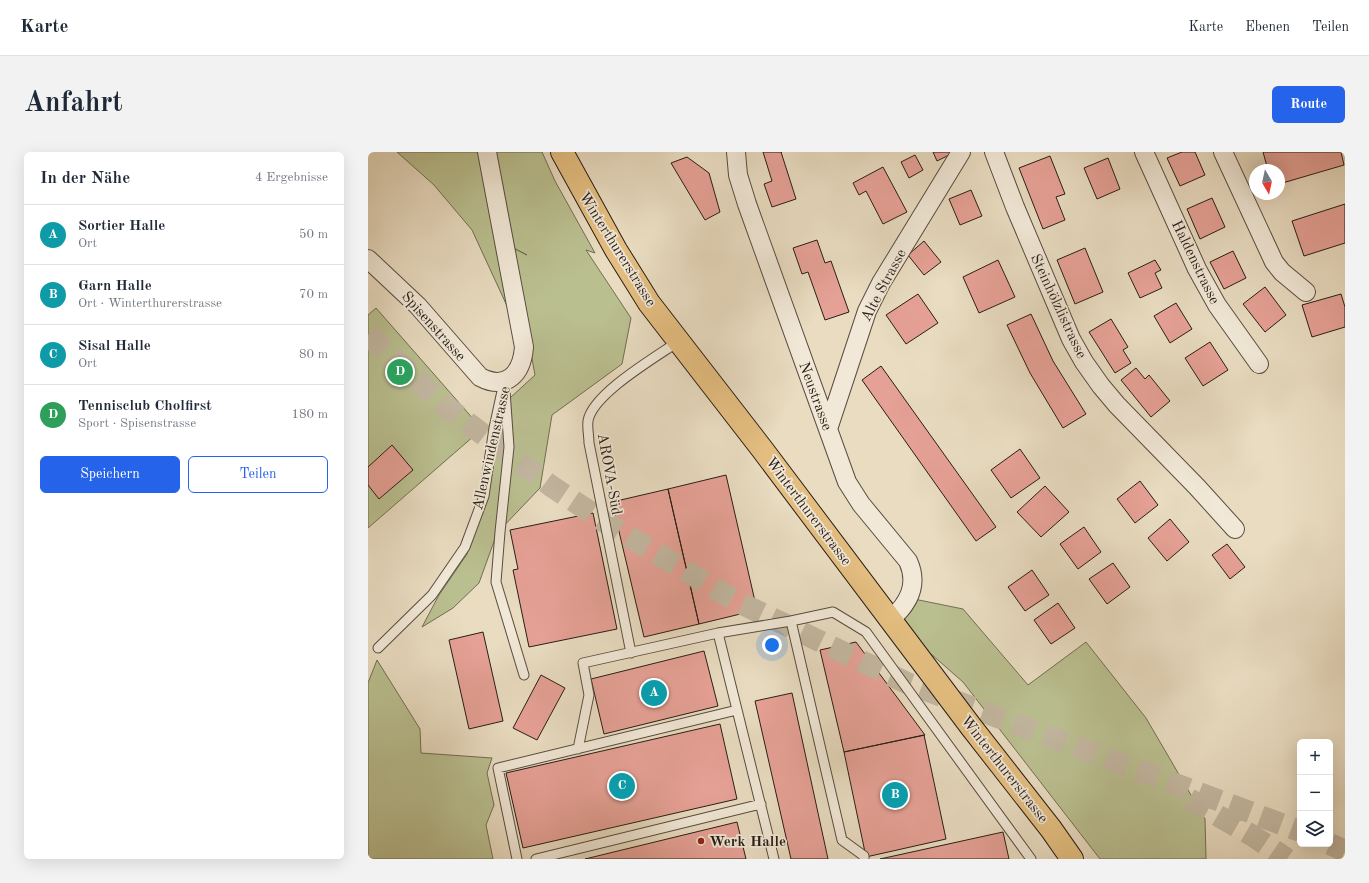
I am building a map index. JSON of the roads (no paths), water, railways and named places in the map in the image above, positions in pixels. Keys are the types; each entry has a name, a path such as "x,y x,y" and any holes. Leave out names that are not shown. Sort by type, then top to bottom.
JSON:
{"main road":[{"name":"Winterthurerstrasse","path":"562,152 584,195 649,303 1051,829 1072,859"}],"street":[{"name":"Allenwindenstrasse","path":"487,152 524,347 523,361 514,375 504,382"},
{"name":"Neustrasse","path":"736,152 738,175 747,204 848,482 861,504 908,561 912,571 912,583 909,598 902,609 890,619"},
{"name":"Alte Strasse","path":"828,429 867,310 881,283 961,152"},
{"name":"Haldenstrasse","path":"1144,152 1197,269 1217,305 1259,364"},
{"path":"1223,152 1274,262 1282,272 1306,292"},
{"name":"Steinhölzlistrasse","path":"998,156 1014,207 1068,331 1084,362 1117,405 1197,486 1235,529"},
{"name":"Spisenstrasse","path":"368,259 418,306 480,377 490,382 504,382"}],"lane":[{"name":"AROVA-Süd","path":"630,653 589,443 588,420 596,404 616,384 679,341"},
{"name":"Allenwindenstrasse","path":"378,648 432,595 465,547 484,496 494,428 504,382"},
{"path":"504,382 509,447 496,582 524,675"},
{"path":"578,749 589,695 583,663 718,633 791,621 833,612 866,632 1031,859"},
{"path":"791,621 842,840 864,856 864,859"},
{"path":"718,633 774,859"},
{"path":"517,859 498,768 737,710"},
{"path":"536,859 761,804"}],"tunnel":[{"path":"368,335 448,408 551,486 614,528 738,602 907,683 1297,830"},
{"path":"1189,799 1253,836 1287,859"},
{"path":"1333,845 1345,851"}],"place":[{"name":"Tennisclub Cholfirst","path":"400,372"},
{"name":"Sortier Halle","path":"654,693"},
{"name":"Sisal Halle","path":"622,786"},
{"name":"Garn Halle","path":"895,795"},
{"name":"Werk Halle","path":"701,841"}]}
